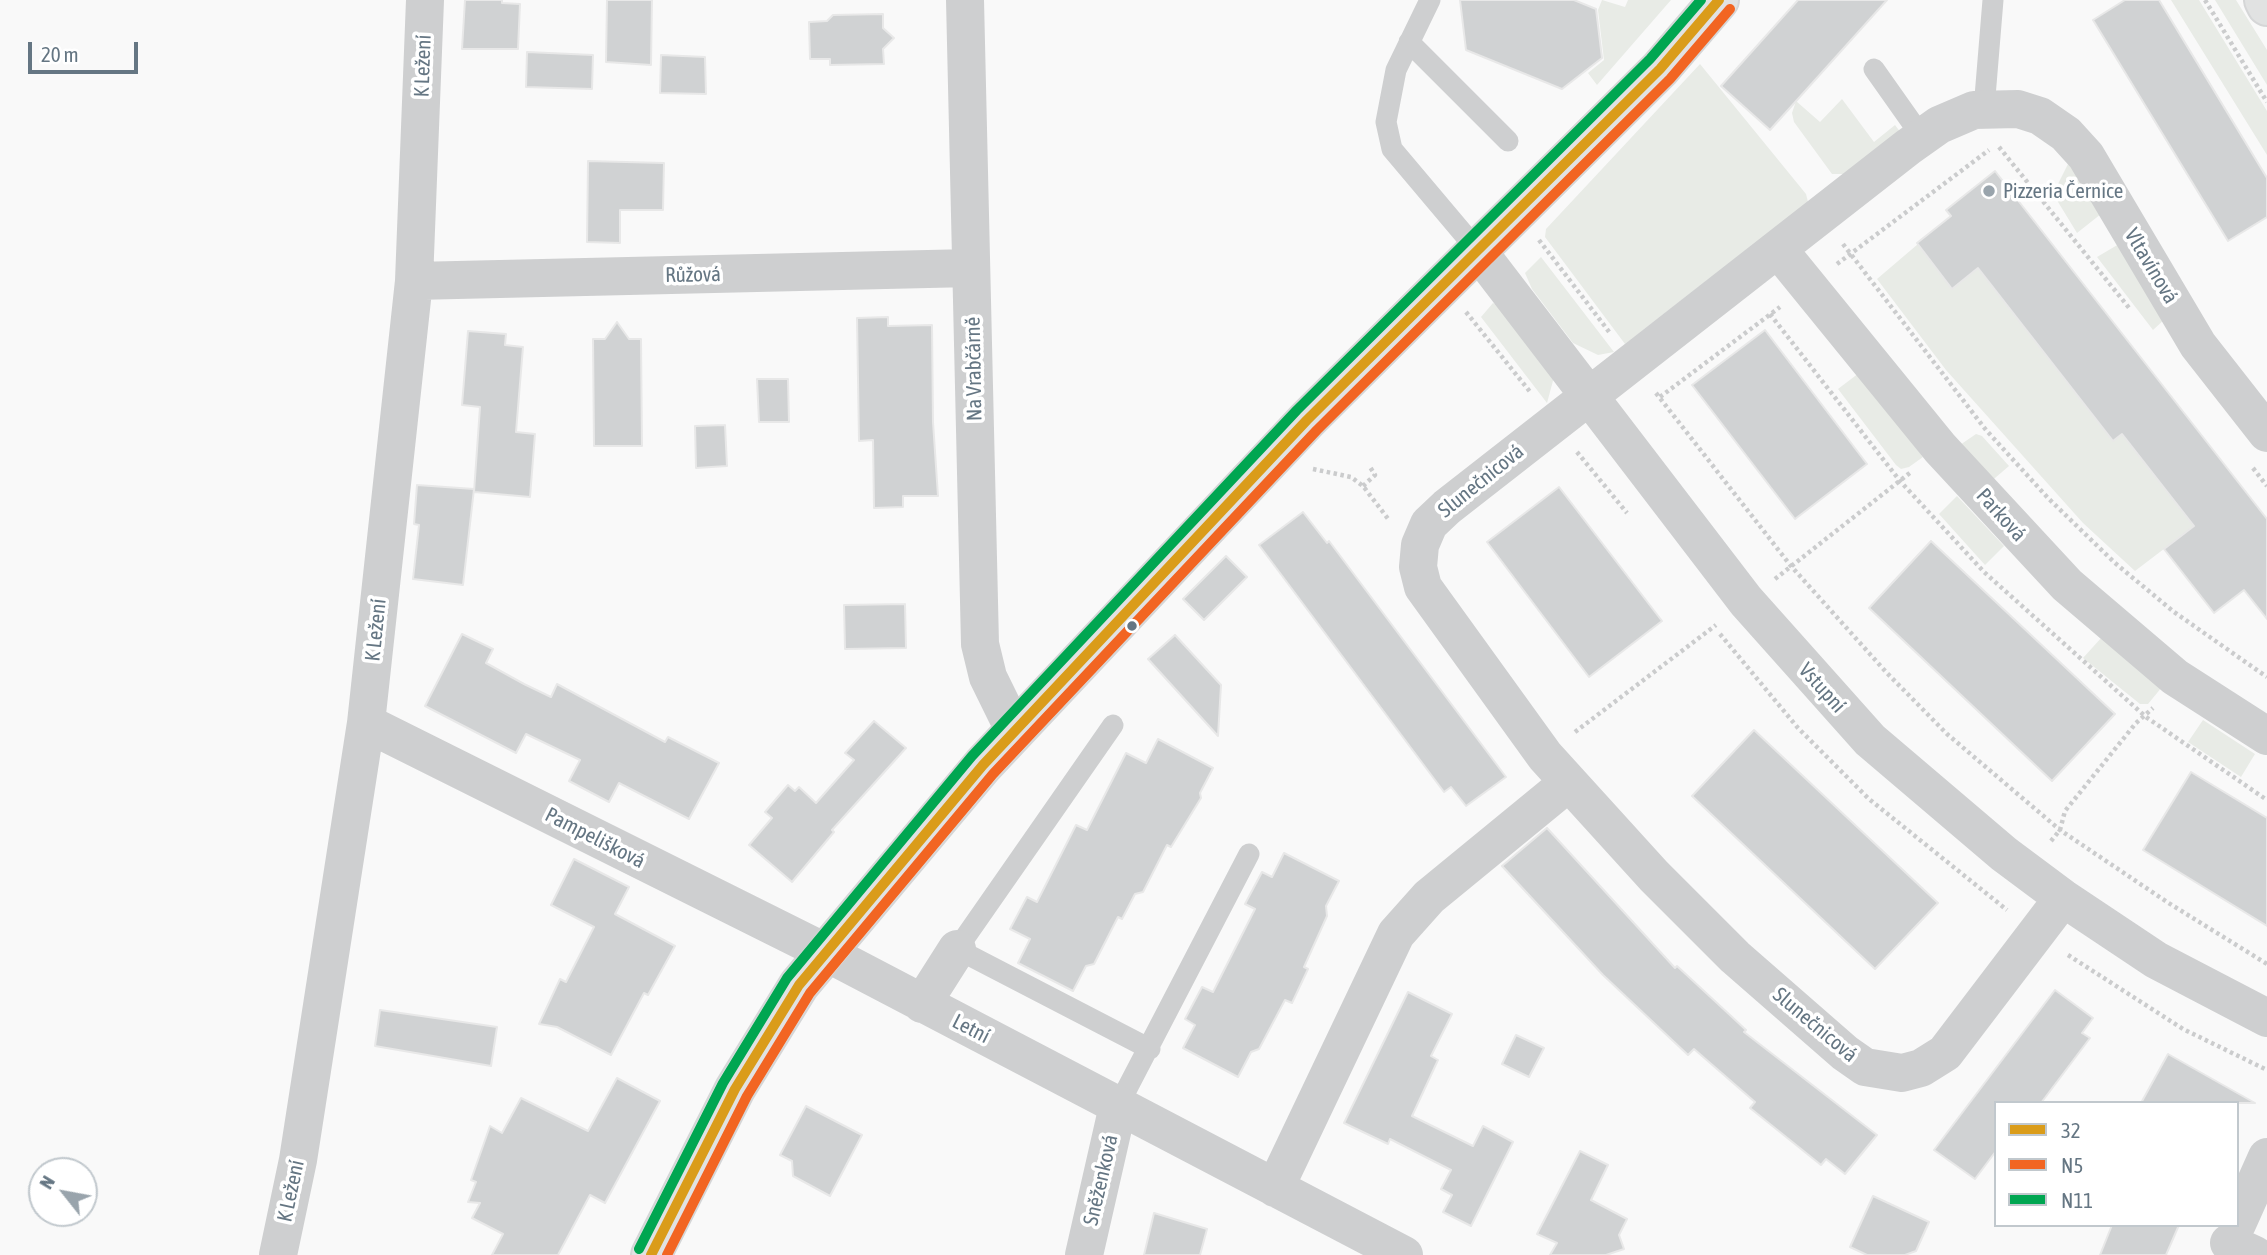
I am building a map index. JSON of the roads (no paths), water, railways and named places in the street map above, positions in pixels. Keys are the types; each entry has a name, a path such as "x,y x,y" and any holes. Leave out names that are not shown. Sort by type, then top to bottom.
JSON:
{"street":[{"name":"K Ležení","path":"278,1255 298,1160 366,723 414,281 425,0"},
{"name":"Na Vrabčárně","path":"965,0 981,644 988,677 1014,730"},
{"path":"650,1255 741,1079 771,1028 825,953 1014,730 1267,463 1660,69 1719,0"},
{"path":"2264,0 2267,6"},
{"name":"Vltavínová","path":"1778,249 1939,125 1984,108 2018,109 2040,116 2066,134 2086,156 2257,447"},
{"name":"Parková","path":"1778,249 1940,448 2067,585 2175,677 2267,736"},
{"name":"Slunečnicová","path":"1778,249 1447,507 1429,524 1420,545 1418,567 1423,587 1545,756 1568,783 1735,957 1845,1054 1865,1067 1882,1072 1902,1073 1921,1068 1945,1053 2063,898"},
{"name":"Vstupní","path":"1478,251 1746,601 1836,705 1916,782 2063,898 2155,960 2267,1018"},
{"name":"Růžová","path":"414,281 971,268"},
{"name":"Pampelišková","path":"366,723 825,953"},
{"path":"1275,1188 1396,933 1429,897 1568,783"},
{"path":"922,1004 957,949"},
{"name":"Letní","path":"825,953 1404,1255"},
{"name":"Sněženková","path":"1084,1255 1118,1106"},
{"path":"2236,1240 2267,1157"}],"lane":[{"path":"1430,0 1396,70 1386,122 1392,149 1478,251"},
{"path":"1984,108 1993,0"},
{"path":"1409,42 1508,141"},
{"path":"1874,69 1922,137"},
{"path":"1113,726 957,949 1150,1049"},
{"path":"1118,1106 1150,1049 1249,854"}],"place":[{"name":"Pizzeria Černice","path":"1989,191"}]}
